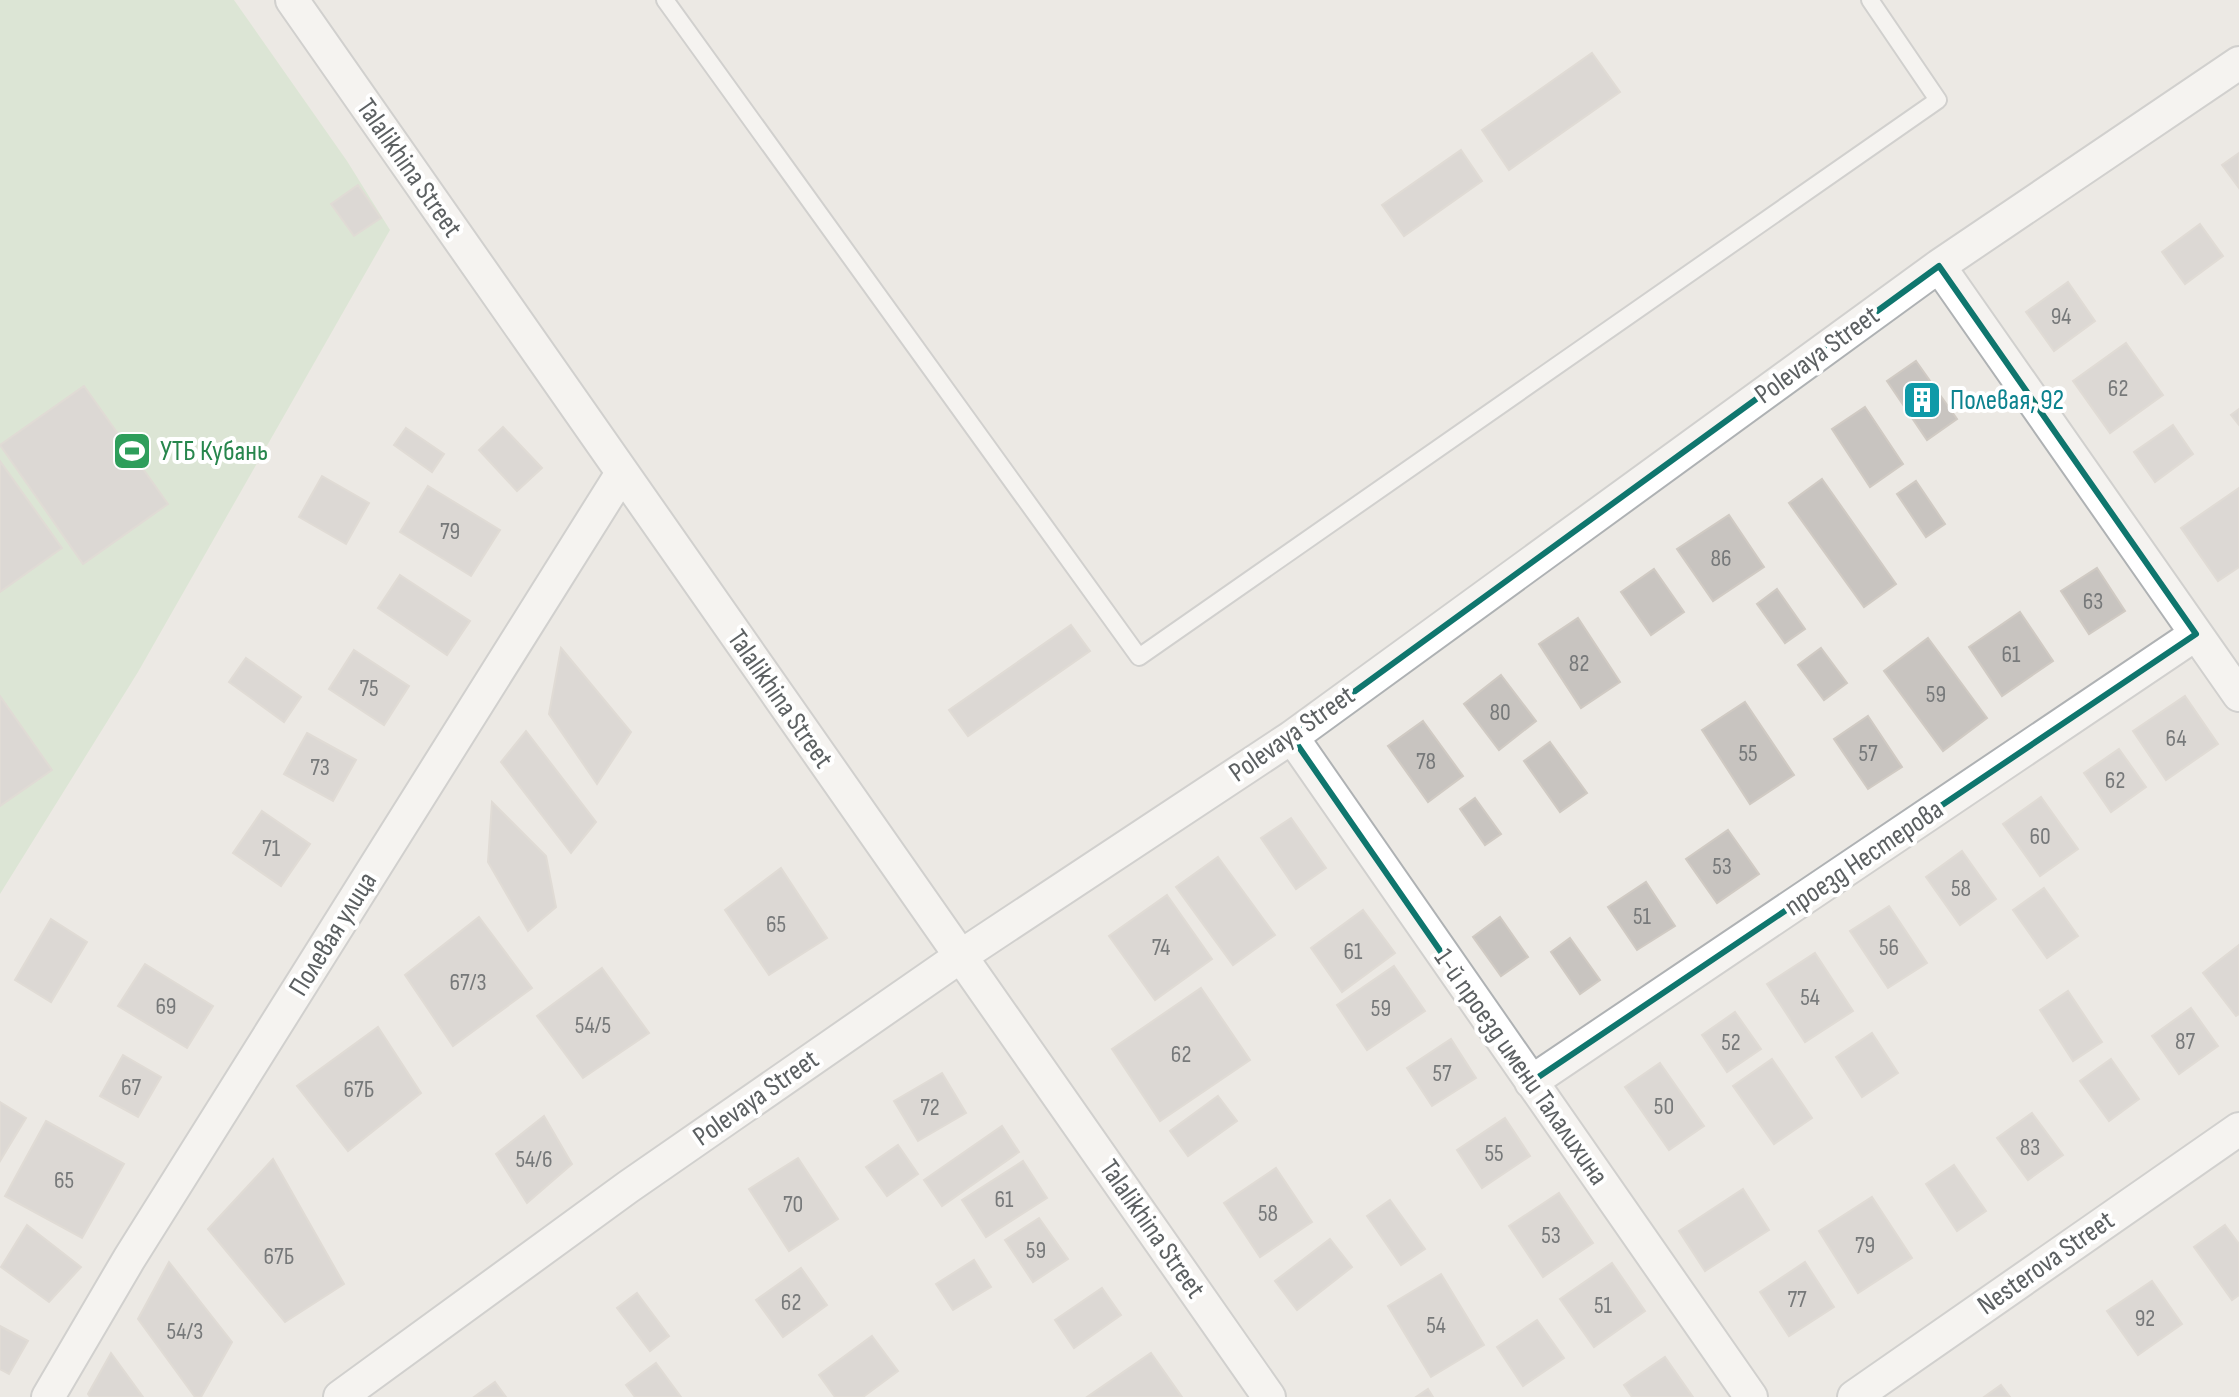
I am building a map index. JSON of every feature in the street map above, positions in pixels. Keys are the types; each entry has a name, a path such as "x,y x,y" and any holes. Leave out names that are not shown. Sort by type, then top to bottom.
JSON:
{"street":[{"name":"Talalikhina Street","path":"292,0 1269,1397"},
{"name":"Polevaya Street","path":"340,1397 628,1187 961,956 1292,737 1939,266 2239,63"},
{"path":"1939,266 2239,695"},
{"name":"Полевая улица","path":"48,1397 129,1259 622,473"},
{"name":"проезд Нестерова","path":"1531,1082 2196,634"},
{"name":"1-й проезд имени Талалихина","path":"1292,737 1751,1397"},
{"name":"Nesterova Street","path":"1854,1397 2239,1129"}],"lane":[{"path":"665,0 1139,657 1938,100 1870,0"}],"highlighted area":[{"path":"1939,266 2196,634 1531,1082 1292,737"}],"green space":[{"name":"УТБ Кубань","path":"0,0 234,0 347,161 390,230 138,672 0,894"}],"building":[{"path":"1592,53 1620,92 1509,170 1482,130"},
{"path":"1461,150 1482,181 1404,236 1382,205"},
{"path":"2239,153 2239,188 2222,165"},
{"path":"358,185 381,218 354,236 331,204"},
{"path":"2200,224 2223,256 2185,284 2162,252"},
{"path":"2068,282 2095,321 2054,351 2026,312"},
{"path":"2126,343 2163,395 2110,433 2073,381"},
{"name":"Полевая, 92","path":"1916,361 1957,419 1927,440 1887,381"},
{"path":"84,386 168,504 83,564 0,445"},
{"path":"1865,407 1903,464 1870,487 1832,429"},
{"path":"2239,409 2239,425 2231,415"},
{"path":"2173,425 2193,454 2155,482 2134,452"},
{"path":"503,427 542,468 517,491 479,450"},
{"path":"406,428 444,454 432,472 394,445"},
{"path":"0,461 62,548 0,592"},
{"path":"322,476 369,503 346,544 299,517"},
{"path":"1822,479 1896,584 1864,607 1789,503"},
{"path":"1916,481 1945,524 1926,537 1897,494"},
{"path":"428,486 500,530 471,576 400,532"},
{"path":"2239,488 2239,567 2218,581 2181,528"},
{"path":"1729,515 1764,567 1713,601 1677,549"},
{"path":"2097,568 2125,611 2089,634 2061,591"},
{"path":"1654,569 1684,612 1651,635 1621,592"},
{"path":"400,575 470,621 447,655 378,608"},
{"path":"1777,589 1805,629 1785,643 1757,604"},
{"path":"2020,612 2053,661 2002,696 1969,647"},
{"path":"1578,618 1620,682 1581,708 1539,644"},
{"path":"1071,625 1090,651 968,736 949,710"},
{"path":"1928,638 1987,718 1943,751 1884,671"},
{"path":"561,648 631,732 597,784 549,714"},
{"path":"1821,648 1847,683 1824,700 1798,665"},
{"path":"354,650 409,686 384,725 329,689"},
{"path":"246,658 301,697 284,722 229,682"},
{"path":"1501,675 1536,721 1499,750 1464,704"},
{"path":"0,696 52,770 0,806"},
{"path":"2185,696 2218,744 2166,780 2133,731"},
{"path":"1745,702 1794,775 1750,804 1702,730"},
{"path":"1868,716 1902,767 1868,789 1834,739"},
{"path":"1423,721 1463,776 1428,802 1388,746"},
{"path":"526,731 596,822 571,853 501,762"},
{"path":"307,733 356,760 333,801 284,774"},
{"path":"1550,742 1587,793 1560,812 1524,761"},
{"path":"2119,749 2146,787 2111,812 2084,773"},
{"path":"2041,797 2078,849 2040,876 2003,824"},
{"path":"1475,798 1501,834 1485,845 1460,809"},
{"path":"492,802 546,856 556,907 528,931 488,862"},
{"path":"262,811 310,844 281,886 233,853"},
{"path":"1291,818 1326,868 1296,889 1261,838"},
{"path":"1728,830 1759,874 1717,903 1686,859"},
{"path":"1962,851 1996,899 1960,925 1926,877"},
{"path":"1218,857 1275,935 1233,965 1176,887"},
{"path":"781,868 827,938 769,975 725,910"},
{"path":"1646,882 1675,926 1637,950 1608,907"},
{"path":"2044,888 2078,936 2047,958 2013,910"},
{"path":"1167,895 1212,959 1155,1000 1109,936"},
{"path":"1889,906 1927,963 1888,988 1850,931"},
{"path":"1363,910 1395,953 1342,992 1311,948"},
{"path":"479,917 532,988 453,1046 405,975"},
{"path":"1500,917 1528,957 1501,976 1473,937"},
{"path":"51,919 87,942 51,1002 15,980"},
{"path":"1570,938 1600,980 1580,994 1551,952"},
{"path":"2239,945 2239,1014 2236,1016 2203,973"},
{"path":"1815,953 1853,1011 1805,1042 1767,984"},
{"path":"145,964 213,1006 187,1048 118,1006"},
{"path":"1394,966 1425,1011 1367,1050 1337,1005"},
{"path":"602,968 649,1033 583,1078 537,1016"},
{"path":"1201,988 1250,1060 1160,1121 1112,1049"},
{"path":"2068,991 2102,1042 2073,1061 2040,1010"},
{"path":"2191,1008 2218,1046 2179,1074 2152,1036"},
{"path":"1735,1012 1761,1049 1727,1072 1702,1035"},
{"path":"378,1027 421,1093 348,1151 297,1086"},
{"path":"1872,1033 1898,1073 1862,1097 1836,1057"},
{"path":"1451,1039 1476,1078 1432,1106 1407,1068"},
{"path":"123,1055 161,1077 138,1117 100,1096"},
{"path":"1772,1059 1812,1118 1774,1144 1733,1086"},
{"path":"2111,1059 2139,1099 2109,1121 2080,1081"},
{"path":"1660,1063 1704,1126 1669,1150 1625,1087"},
{"path":"942,1073 966,1113 918,1141 894,1101"},
{"path":"1218,1096 1237,1121 1188,1156 1170,1131"},
{"path":"0,1102 26,1118 0,1161"},
{"path":"2032,1113 2063,1155 2028,1180 1997,1138"},
{"path":"544,1116 572,1164 527,1203 496,1154"},
{"path":"1505,1118 1530,1156 1482,1188 1457,1150"},
{"path":"46,1121 124,1164 82,1238 5,1196"},
{"path":"1002,1126 1019,1152 942,1206 924,1180"},
{"path":"898,1145 918,1174 887,1196 866,1167"},
{"path":"798,1158 838,1219 789,1251 749,1189"},
{"path":"273,1159 344,1284 285,1322 208,1229"},
{"path":"1023,1161 1047,1198 986,1237 962,1200"},
{"path":"1954,1165 1986,1211 1957,1231 1926,1184"},
{"path":"1276,1168 1312,1222 1260,1257 1224,1203"},
{"path":"1743,1189 1769,1230 1705,1271 1679,1231"},
{"path":"1559,1193 1593,1243 1543,1277 1509,1226"},
{"path":"1872,1197 1912,1258 1858,1293 1819,1231"},
{"path":"1390,1200 1425,1249 1401,1265 1367,1216"},
{"path":"1039,1218 1068,1259 1033,1282 1005,1240"},
{"path":"27,1225 81,1267 49,1302 1,1267"},
{"path":"2225,1225 2239,1244 2239,1295 2232,1300 2194,1247"},
{"path":"1330,1239 1352,1267 1297,1310 1275,1281"},
{"path":"974,1260 991,1287 953,1310 936,1284"},
{"path":"169,1262 232,1342 201,1397 195,1397 138,1319"},
{"path":"1805,1262 1834,1307 1789,1336 1760,1292"},
{"path":"1612,1263 1645,1311 1594,1347 1560,1299"},
{"path":"801,1268 827,1305 783,1337 756,1300"},
{"path":"1441,1274 1484,1345 1431,1377 1388,1306"},
{"path":"2152,1281 2182,1324 2138,1355 2107,1311"},
{"path":"1102,1288 1121,1315 1074,1348 1055,1320"},
{"path":"637,1293 669,1336 650,1351 617,1308"},
{"path":"1537,1320 1564,1358 1523,1386 1497,1347"},
{"path":"0,1326 28,1341 9,1374 0,1369"},
{"path":"872,1336 898,1371 863,1397 835,1397 819,1375"},
{"path":"111,1353 143,1397 90,1397 88,1394"},
{"path":"1151,1353 1182,1397 1087,1397"},
{"path":"1665,1357 1693,1397 1632,1397 1624,1385"},
{"path":"656,1363 681,1397 635,1397 626,1385"},
{"path":"495,1382 506,1397 474,1397"},
{"path":"2001,1385 2010,1397 1984,1397"},
{"path":"1428,1389 1433,1397 1416,1397"}],"place":[{"name":"Полевая, 92","path":"1922,400"},
{"name":"УТБ Кубань","path":"132,451"}]}
